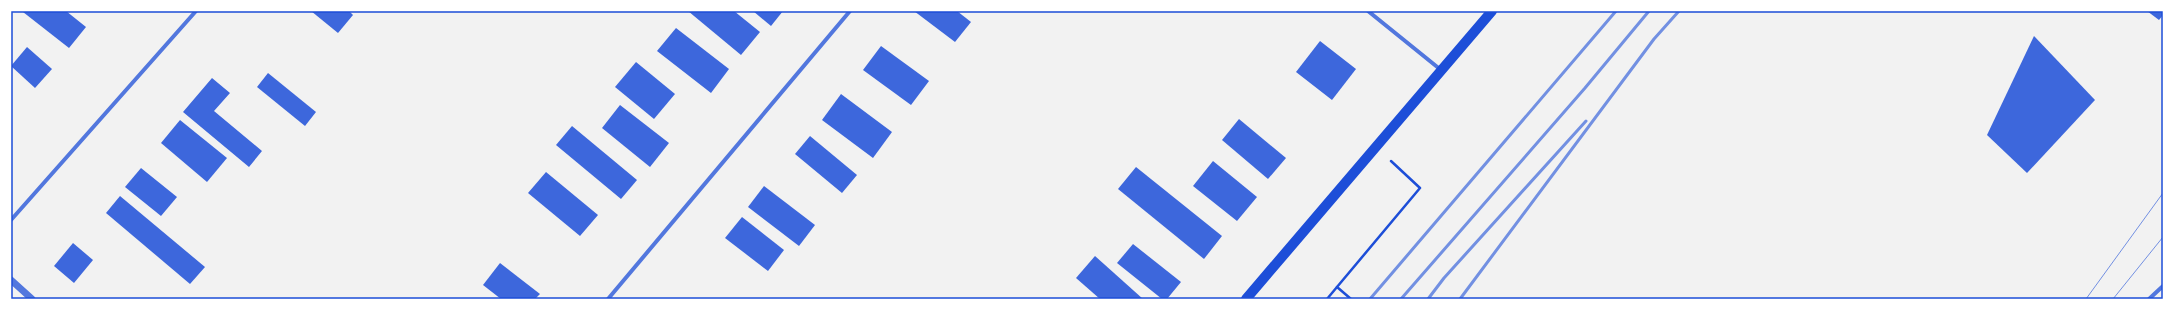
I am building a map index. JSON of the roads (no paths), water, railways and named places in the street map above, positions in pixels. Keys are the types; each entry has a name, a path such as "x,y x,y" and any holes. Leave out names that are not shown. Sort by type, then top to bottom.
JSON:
{"main road":[{"path":"1246,299 1492,11"}],"street":[{"path":"11,220 196,11"},
{"path":"608,299 850,11"},
{"path":"1368,11 1441,70"},
{"path":"11,280 32,299"},
{"path":"2149,299 2163,286"}],"tram line":[{"path":"2086,299 2163,193"},
{"path":"2113,299 2163,237"}],"railway":[{"path":"1370,299 1616,11"},
{"path":"1401,299 1585,88 1649,11"},
{"path":"1460,299 1654,39 1679,11"},
{"path":"1428,299 1444,278 1586,121"}]}
